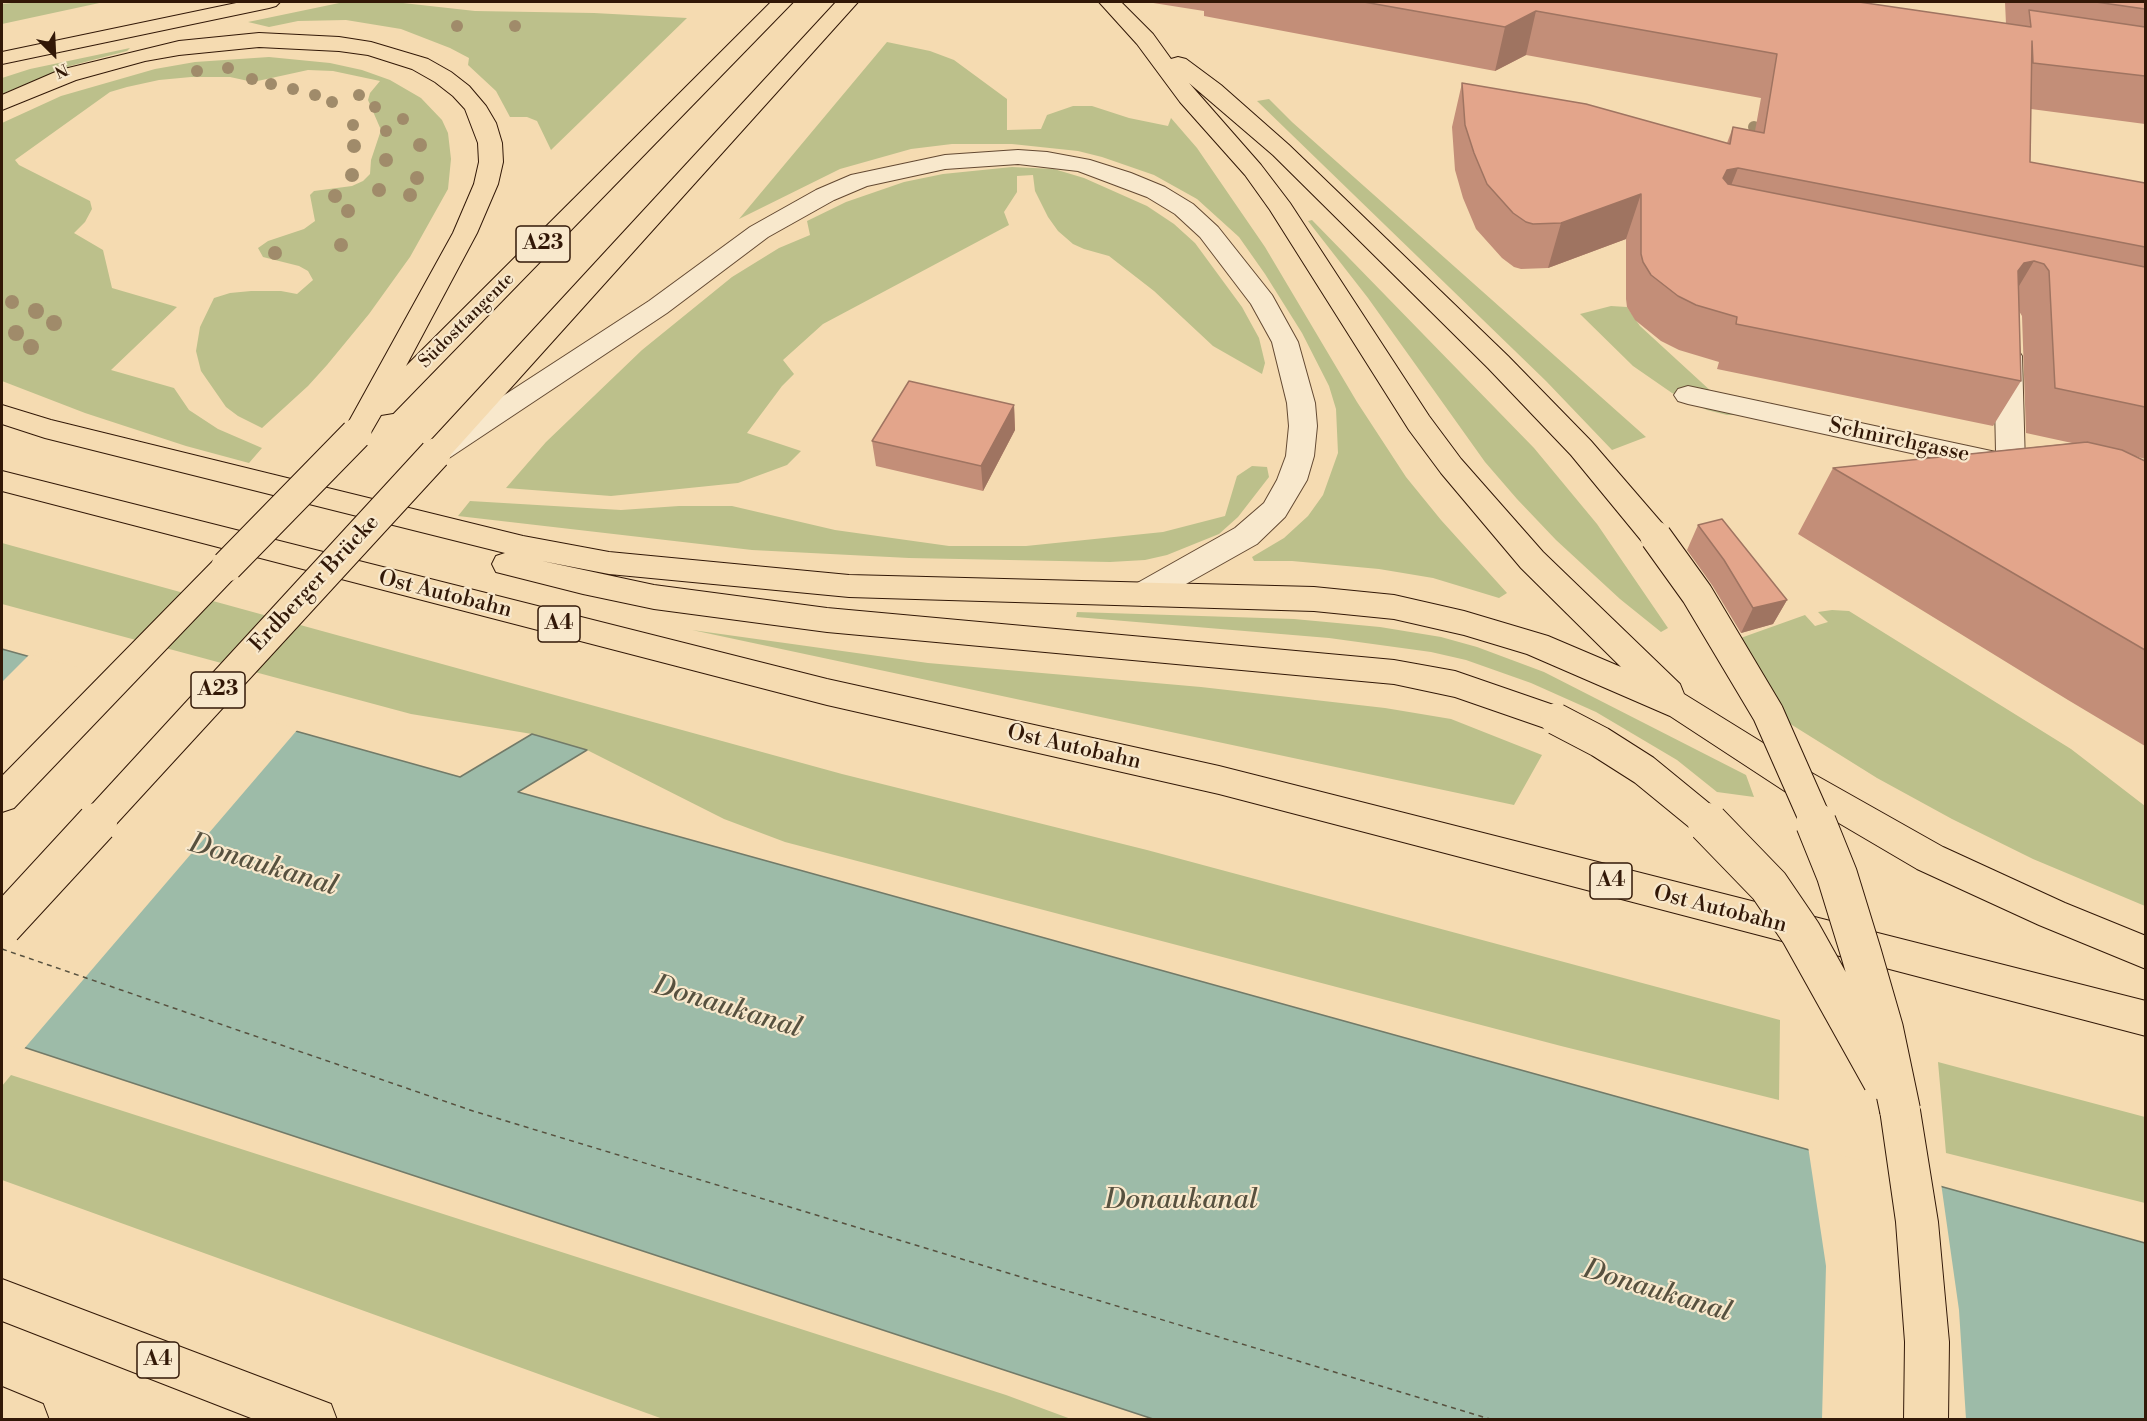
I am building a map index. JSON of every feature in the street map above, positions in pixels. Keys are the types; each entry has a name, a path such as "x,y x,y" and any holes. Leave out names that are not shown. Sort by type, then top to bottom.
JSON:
{"highway":[{"path":"2,38 176,2"},
{"path":"2,58 269,2"},
{"name":"Südosttangente","path":"356,434 783,2"},
{"name":"A23","path":"435,454 847,2"},
{"path":"1110,2 1201,94 1281,150 1498,362 1581,448 1656,537 1697,594 1768,713 1805,794 1837,875 1883,1029 1900,1110 1917,1222 1926,1342 1926,1419"},
{"path":"2,103 68,75 143,55 179,48 259,40 339,44 379,51 420,64 461,91 475,106 484,123 490,143 491,162 486,184 465,233 356,434"},
{"path":"1201,94 1281,208 1413,413 1459,476 1532,560 1682,707"},
{"path":"2,414 45,428 523,547 609,563 849,586 1314,599 1394,607 1464,623 1537,645 1682,707 1798,782 1930,858 2052,914 2145,953"},
{"name":"A23","path":"2,798 356,434"},
{"path":"2,438 583,583 654,597 919,630 1337,665 1394,672 1455,684 1509,701 1556,719 1600,742 1644,770 1689,805 1730,843 1769,886 1801,933 1900,1110"},
{"name":"Erdberger Brücke","path":"2,926 435,454"},
{"name":"Ost Autobahn","path":"2,481 827,693 1219,780 2145,1019"},
{"name":"A4","path":"2,1300 315,1419"},
{"path":"2,1409 27,1419"}],"lane":[{"path":"435,454 658,307 740,246 825,195 860,180 945,162 1018,157 1082,165 1156,192 1184,209 1209,232 1263,302 1279,332 1294,369 1301,403 1303,426 1300,456 1292,480 1275,510 1246,536 1143,594"},
{"name":"Schnirchgasse","path":"1688,396 2022,467 2007,328"}],"green space":[{"path":"104,2 2,24 2,4"},
{"path":"344,2 394,2 475,11 594,13 687,18 551,150 537,121 527,117 510,117 496,91 468,65 469,58 450,48 401,29 346,20 298,21 269,27 248,22"},
{"path":"887,42 930,51 954,60 1007,99 1007,130 1041,129 1047,115 1073,106 1092,106 1129,118 1168,126 1171,118 1197,148 1265,247 1357,402 1406,477 1441,520 1507,593 1499,598 1433,578 1379,569 1292,561 1254,561 1252,557 1284,538 1308,516 1323,495 1338,453 1336,409 1329,386 1302,333 1239,237 1197,199 1154,175 1078,151 1012,144 952,144 911,149 840,169 739,219"},
{"path":"130,48 127,51 70,66 2,94 2,78 30,69"},
{"path":"269,57 330,63 362,70 390,80 421,98 442,120 448,133 451,159 448,189 410,257 369,314 327,365 308,386 262,428 226,407 201,371 196,351 200,327 214,298 230,293 251,291 281,291 297,294 313,280 308,271 299,266 263,257 258,248 268,241 304,229 315,221 310,195 314,191 352,186 363,181 370,174 371,160 381,130 368,100 370,93 380,81 333,71 308,70 253,82 230,77 159,80 110,92 15,160 19,165 90,201 92,209 85,222 74,233 103,250 112,288 177,307 111,370 174,388 189,410 218,429 262,448 249,463 186,446 85,413 2,381 2,123 61,96 155,69 195,62"},
{"path":"1269,99 1646,437 1612,450 1546,381 1257,101"},
{"path":"1012,167 1054,169 1084,178 1147,206 1174,224 1195,243 1242,307 1259,338 1265,363 1262,374 1213,346 1154,291 1109,256 1073,244 1058,231 1048,217 1035,191 1033,175 1017,176 1017,192 1004,212 1009,225 823,324 783,360 794,374 782,386 747,433 801,451 787,465 738,483 611,496 506,488 546,442 642,350 732,277 779,248 810,235 807,221 846,202 904,182 943,174"},
{"path":"1312,220 1534,448 1597,524 1668,628 1661,632 1620,599 1556,540 1517,499 1485,462 1368,298 1308,221"},
{"path":"1611,306 1627,307 1640,326 1737,415 1707,410 1672,393 1633,366 1580,314"},
{"path":"1252,466 1267,467 1269,477 1238,517 1219,534 1167,555 1145,560 1110,562 909,558 752,550 458,516 470,501 621,510 679,506 732,506 835,530 949,546 1026,546 1163,532 1225,516 1237,476"},
{"path":"2,543 842,774 1147,850 1780,1020 1779,1100 1561,1046 785,842 724,819 587,750 532,734 411,714 2,604"},
{"path":"1849,611 2071,749 2145,806 2145,906 2033,859 1952,819 1877,778 1744,695 1735,640 1805,615 1815,626 1828,622 1818,612"},
{"path":"1077,612 1294,619 1380,627 1441,637 1477,647 1544,672 1746,775 1754,797 1717,792 1677,760 1596,712 1531,683 1466,660 1431,652 1329,638 1076,617"},
{"path":"692,630 928,663 1201,687 1385,708 1451,719 1542,755 1514,805"},
{"path":"1938,1062 2145,1117 2145,1203 1946,1153"},
{"path":"11,1075 1006,1395 1071,1419 663,1419 2,1180 2,1086"}],"water":[{"name":"Donaukanal","path":"2,649 460,777 532,734 587,750 518,792 2145,1243 2145,1419 1153,1419 2,1040"}],"pier":[{"path":"30,654 298,729 23,1050 2,1043 2,682"},
{"path":"1808,1146 1941,1183 1959,1310 1966,1419 1822,1419 1826,1266"}],"building":[{"path":"1364,2 1859,2 2031,27 2029,10 2145,27 2145,76 2033,63 2032,41 2030,162 2145,183 2145,247 1738,168 1727,170 1723,178 1728,184 2145,267 2145,407 2055,388 2049,271 2044,264 2034,261 2024,263 2018,271 2021,381 1736,324 1737,317 1696,305 1678,296 1651,275 1641,254 1641,194 1561,223 1526,222 1513,213 1487,184 1465,125 1462,83 1586,104 1730,144 1733,127 1764,133 1777,54 1536,11 1505,27"},
{"path":"2096,2 2145,2 2145,9"},
{"path":"909,381 1014,405 981,466 872,441"},
{"path":"2087,442 2122,450 2145,461 2145,650 1833,468"},
{"path":"1722,519 1787,600 1753,608 1724,560 1698,525"}],"ferry route":[{"path":"2,949 473,1111 1493,1420"}]}
